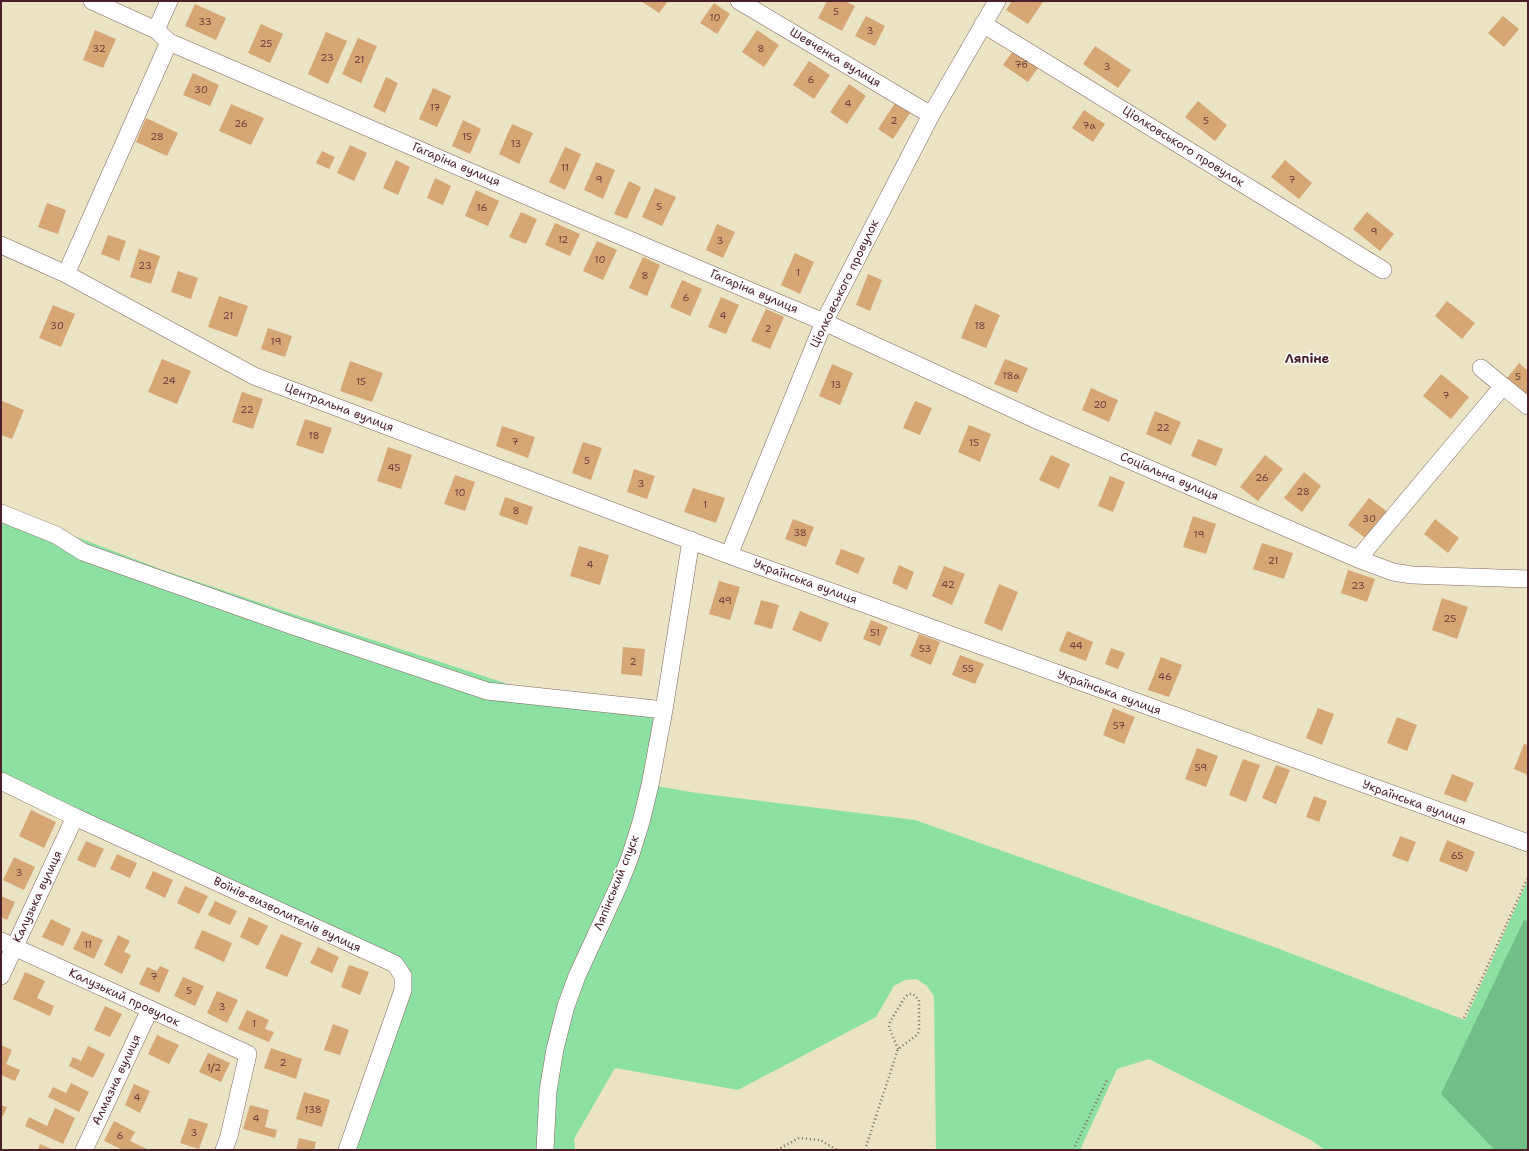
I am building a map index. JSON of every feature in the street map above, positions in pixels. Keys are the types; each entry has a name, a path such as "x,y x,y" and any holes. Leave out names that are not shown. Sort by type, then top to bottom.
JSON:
{"street":[{"name":"Гагаріна вулиця","path":"92,1 156,30 169,42 824,322"},
{"path":"156,30 169,1"},
{"name":"Шевченка вулиця","path":"739,1 931,116"},
{"name":"Ціолковського провулок","path":"729,555 824,322 931,116 997,1"},
{"name":"Ціолковського провулок","path":"983,24 1383,270"},
{"path":"66,274 169,42"},
{"name":"Центральна вулиця","path":"1,245 66,274 254,376 691,540"},
{"name":"Соціальна вулиця","path":"824,322 1041,422 1358,559 1393,572 1412,575 1528,579"},
{"path":"1481,368 1528,406"},
{"path":"1358,559 1503,386"},
{"path":"1,514 56,535 84,552 97,557 293,626 487,691 664,710"},
{"name":"Українська вулиця","path":"691,540 1528,844"},
{"name":"Ляпінський спуск","path":"545,1150 548,1091 555,1049 566,1006 577,976 606,916 630,857 641,822 650,785 664,710 691,540"},
{"name":"Воїнів-визволителів вулиця","path":"1,781 75,817 395,964 403,976 403,990 347,1150"},
{"name":"Калузька вулиця","path":"1,976 8,944 75,817"},
{"name":"Калузький провулок","path":"8,944 248,1054 229,1136 224,1150"},
{"name":"Алмазна вулиця","path":"84,1150 150,1009"}],"path":[{"path":"1464,1018 1528,877"},
{"path":"866,1150 898,1049 917,1035 919,1031 919,1000 913,994 909,994 905,997 890,1022 889,1027 898,1049"},
{"path":"1073,1150 1108,1080"},
{"path":"777,1150 799,1138 820,1140 837,1150"}],"green space":[{"path":"1,508 163,570 511,685 664,710 650,785 697,793 915,820 1277,948 1465,1020 1528,880 1528,1150 1325,1150 1311,1140 1149,1059 1117,1069 1080,1150 936,1150 934,996 927,986 917,979 905,980 894,986 876,1017 738,1090 615,1068 574,1139 575,1150 347,1150 403,976 1,781"},
{"path":"1524,920 1528,921 1528,1150 1495,1150 1441,1094"}],"building":[{"path":"641,1 668,1 659,13"},
{"path":"827,1 845,1 855,6 842,31 818,18"},
{"path":"1012,1 1043,2 1028,24 1006,10"},
{"path":"714,3 730,14 717,34 700,23"},
{"path":"195,4 226,18 216,40 185,26"},
{"path":"866,16 885,26 875,46 855,36"},
{"path":"1503,16 1519,29 1504,47 1488,33"},
{"path":"261,24 283,34 270,63 248,53"},
{"path":"95,30 116,39 103,68 83,60"},
{"path":"757,30 779,45 764,67 742,52"},
{"path":"326,32 347,41 328,84 308,74"},
{"path":"358,38 377,46 361,83 342,74"},
{"path":"1095,46 1131,70 1118,88 1083,64"},
{"path":"1015,48 1040,65 1028,82 1003,65"},
{"path":"809,61 830,75 814,99 793,85"},
{"path":"193,73 219,85 210,106 183,95"},
{"path":"386,77 398,83 385,113 373,107"},
{"path":"849,84 866,96 847,124 830,112"},
{"path":"433,88 451,96 437,127 419,119"},
{"path":"1198,101 1227,125 1215,141 1185,117"},
{"path":"895,103 910,113 893,139 878,129"},
{"path":"231,104 264,118 251,145 219,131"},
{"path":"1084,110 1105,124 1093,142 1072,128"},
{"path":"146,118 178,133 167,156 136,142"},
{"path":"463,120 481,129 470,154 452,146"},
{"path":"512,124 533,133 519,164 499,154"},
{"path":"350,145 367,153 354,181 337,173"},
{"path":"565,147 581,154 565,190 549,182"},
{"path":"322,151 335,157 329,169 316,163"},
{"path":"396,160 410,167 398,195 383,188"},
{"path":"1285,160 1312,183 1299,199 1271,177"},
{"path":"596,162 615,170 603,199 584,190"},
{"path":"435,178 451,186 443,205 427,198"},
{"path":"629,181 641,187 627,219 614,214"},
{"path":"655,188 676,197 662,226 642,217"},
{"path":"476,190 499,201 488,226 465,216"},
{"path":"47,203 66,210 58,234 38,227"},
{"path":"521,212 537,219 526,244 509,237"},
{"path":"1367,212 1394,234 1380,251 1353,229"},
{"path":"555,223 580,234 570,256 545,245"},
{"path":"717,224 735,232 723,258 706,250"},
{"path":"108,235 126,241 119,261 101,254"},
{"path":"597,241 617,250 603,280 583,271"},
{"path":"139,249 160,256 151,284 130,277"},
{"path":"795,253 814,262 800,294 781,285"},
{"path":"643,257 660,265 647,296 629,288"},
{"path":"178,271 198,278 191,299 171,292"},
{"path":"868,274 882,280 870,311 856,305"},
{"path":"682,280 702,289 690,316 670,307"},
{"path":"219,296 248,306 237,337 208,327"},
{"path":"721,297 739,305 726,334 708,327"},
{"path":"1447,301 1475,323 1462,339 1435,316"},
{"path":"975,304 1000,315 986,348 961,338"},
{"path":"53,305 75,314 61,347 39,338"},
{"path":"766,309 784,317 770,349 751,341"},
{"path":"268,328 292,336 285,357 261,349"},
{"path":"162,359 191,371 177,404 148,392"},
{"path":"1005,359 1028,368 1017,393 994,384"},
{"path":"350,361 383,373 372,402 340,391"},
{"path":"1519,363 1528,371 1528,394 1524,399 1504,382"},
{"path":"832,364 853,373 840,405 819,396"},
{"path":"1441,374 1469,397 1451,419 1423,396"},
{"path":"1091,388 1118,400 1109,422 1082,410"},
{"path":"242,392 263,399 253,429 232,422"},
{"path":"2,401 24,410 12,439 1,435"},
{"path":"915,401 932,408 920,435 903,428"},
{"path":"1155,411 1181,422 1171,445 1146,434"},
{"path":"305,419 332,428 323,454 296,445"},
{"path":"969,425 991,434 980,462 958,452"},
{"path":"502,426 535,437 528,458 496,446"},
{"path":"1198,439 1223,449 1216,466 1191,456"},
{"path":"583,442 602,448 591,480 572,473"},
{"path":"388,447 412,455 401,489 377,481"},
{"path":"1051,455 1070,464 1059,489 1039,480"},
{"path":"1265,455 1283,469 1258,501 1240,487"},
{"path":"634,469 655,476 647,499 627,492"},
{"path":"1304,472 1321,486 1302,512 1284,498"},
{"path":"455,475 475,482 465,511 444,504"},
{"path":"1110,476 1125,482 1113,512 1098,506"},
{"path":"693,488 725,498 716,523 684,512"},
{"path":"505,497 533,507 527,525 499,515"},
{"path":"1369,498 1389,513 1368,540 1348,525"},
{"path":"1193,516 1216,524 1206,554 1183,547"},
{"path":"793,519 814,527 806,547 785,539"},
{"path":"1435,519 1459,538 1448,553 1424,534"},
{"path":"1262,543 1293,553 1284,579 1253,569"},
{"path":"579,546 609,555 600,585 570,576"},
{"path":"841,549 865,558 858,574 835,564"},
{"path":"899,565 914,572 907,590 892,583"},
{"path":"944,566 965,574 952,605 932,596"},
{"path":"1348,570 1375,579 1367,602 1341,593"},
{"path":"719,581 740,587 730,620 709,614"},
{"path":"999,584 1018,592 1002,631 984,623"},
{"path":"1442,598 1468,607 1457,639 1432,630"},
{"path":"761,600 779,605 772,629 754,624"},
{"path":"800,611 829,623 821,642 792,630"},
{"path":"871,620 888,627 880,646 863,639"},
{"path":"1067,631 1093,642 1086,661 1059,651"},
{"path":"919,634 940,642 931,665 910,656"},
{"path":"623,647 645,649 642,676 621,674"},
{"path":"1111,648 1125,653 1118,669 1105,664"},
{"path":"960,655 984,664 975,684 952,675"},
{"path":"1161,657 1182,665 1169,697 1148,690"},
{"path":"1113,708 1135,717 1124,744 1103,735"},
{"path":"1318,708 1334,714 1322,745 1306,738"},
{"path":"1397,717 1417,725 1407,751 1387,743"},
{"path":"1524,744 1528,745 1528,775 1514,769"},
{"path":"1197,748 1218,756 1206,787 1185,779"},
{"path":"1243,759 1260,765 1246,802 1229,795"},
{"path":"1276,765 1290,770 1276,804 1262,798"},
{"path":"1452,774 1474,783 1466,802 1444,794"},
{"path":"1314,796 1327,801 1319,822 1306,817"},
{"path":"31,810 56,822 44,848 19,836"},
{"path":"1400,836 1416,842 1408,862 1392,856"},
{"path":"1447,840 1475,852 1467,872 1439,861"},
{"path":"86,841 104,849 95,868 77,860"},
{"path":"117,854 137,863 130,878 110,869"},
{"path":"14,857 35,867 24,890 3,880"},
{"path":"153,871 173,880 165,898 145,888"},
{"path":"185,886 208,896 199,914 177,903"},
{"path":"1,896 15,902 7,920 1,917"},
{"path":"215,901 237,911 230,925 208,915"},
{"path":"249,917 268,926 258,946 240,937"},
{"path":"51,919 71,929 63,946 42,937"},
{"path":"202,930 232,943 224,962 194,948"},
{"path":"82,931 103,940 94,959 73,949"},
{"path":"281,934 302,943 287,977 265,968"},
{"path":"118,935 130,941 124,952 131,955 122,974 104,965"},
{"path":"318,947 339,957 332,973 310,963"},
{"path":"349,965 369,972 360,995 341,987"},
{"path":"160,966 169,970 159,993 139,984 147,967 157,971"},
{"path":"25,972 45,981 37,998 54,1006 50,1016 13,999"},
{"path":"183,977 204,986 195,1006 174,996"},
{"path":"217,991 238,1000 227,1023 207,1013"},
{"path":"105,1006 122,1014 110,1037 94,1030"},
{"path":"247,1010 269,1020 265,1029 274,1032 269,1042 238,1029"},
{"path":"333,1024 349,1030 340,1055 324,1050"},
{"path":"157,1035 179,1045 169,1064 148,1054"},
{"path":"1,1045 12,1050 6,1064 20,1070 15,1081 1,1075"},
{"path":"88,1046 105,1054 93,1078 69,1066 73,1057 81,1061"},
{"path":"271,1048 302,1059 296,1079 264,1068"},
{"path":"208,1053 230,1063 221,1082 199,1072"},
{"path":"71,1083 89,1092 79,1112 48,1097 53,1087 66,1093"},
{"path":"134,1084 150,1091 140,1113 125,1105"},
{"path":"304,1092 330,1100 322,1127 296,1119"},
{"path":"1,1105 7,1107 3,1116 1,1116"},
{"path":"250,1105 269,1110 265,1127 277,1130 275,1138 243,1129"},
{"path":"55,1108 75,1118 63,1144 25,1126 29,1117 47,1126"},
{"path":"189,1118 208,1124 199,1149 180,1143"},
{"path":"114,1121 135,1132 130,1141 149,1150 123,1150 104,1141"},
{"path":"299,1138 316,1142 314,1150 296,1150"},
{"path":"40,1144 54,1150 38,1150"}],"district":[{"name":"Ляпіне","path":"1307,360"}]}
